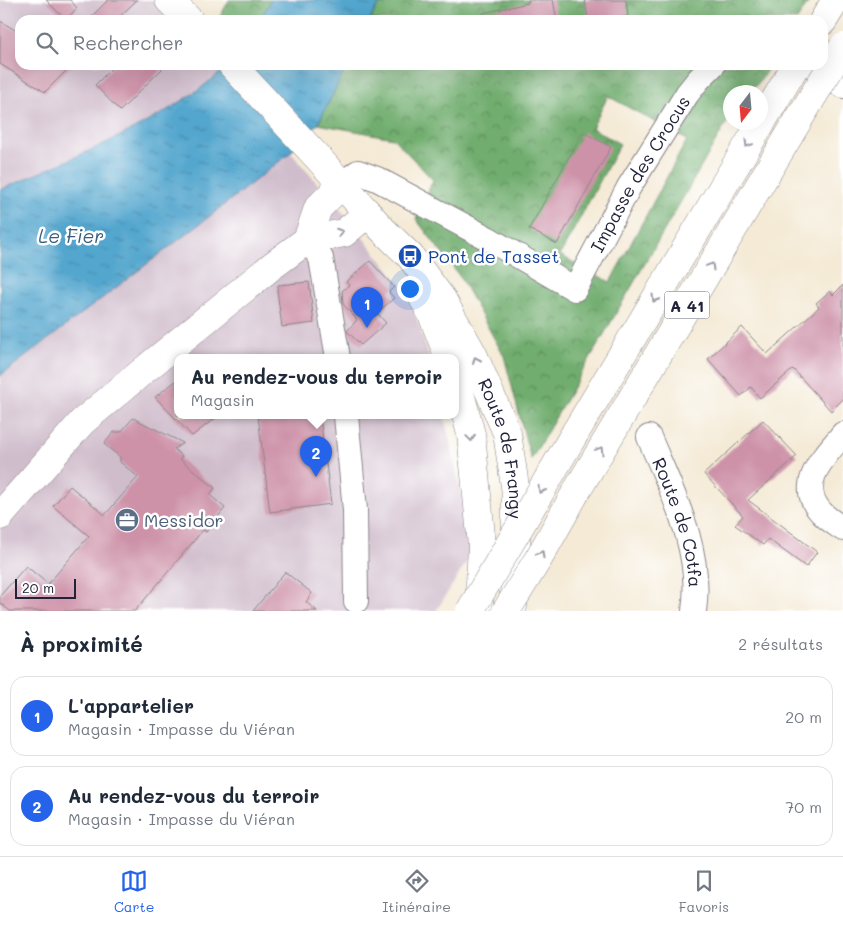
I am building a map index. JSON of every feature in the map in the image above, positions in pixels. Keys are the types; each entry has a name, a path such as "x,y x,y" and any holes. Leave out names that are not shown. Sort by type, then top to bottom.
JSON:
{"main road":[{"path":"169,0 184,15"},
{"path":"196,0 198,15"},
{"path":"827,15 836,0"},
{"name":"A 41","path":"506,611 843,47"},
{"name":"Route de Frangy","path":"237,70 375,221 410,256 442,299 473,354 507,433 516,493 516,569 513,611"},
{"name":"A 41","path":"470,611 793,70"},
{"path":"307,240 318,208 342,184"},
{"path":"0,516 82,422 272,266 307,240 344,233 375,221"},
{"name":"Route de Frangy","path":"375,221 431,312 447,354"},
{"name":"Route de Frangy","path":"459,389 471,434 480,518 482,546 478,611"}],"street":[{"name":"Impasse des Crocus","path":"342,184 358,172 377,179 487,238 575,289 629,187 687,94 709,70"},
{"path":"819,70 843,86"},
{"path":"307,240 321,258 337,354"},
{"path":"346,419 355,510 356,602"},
{"path":"843,434 818,465 812,479 810,493 814,505 822,514 843,529"},
{"name":"Route de Cotfa","path":"649,437 681,515 691,548 696,574 694,611"}],"shaded area":[{"path":"0,0 158,0 171,15 15,15 15,70 219,70 337,206 409,294 428,354 174,354 174,419 445,419 474,550 436,611 0,611"}],"green space":[{"path":"229,0 271,0 263,15 221,15"},
{"path":"394,0 810,0 800,15 372,15 377,6"},
{"path":"345,70 767,70 756,85 723,85 723,129 531,460 504,356 460,277 416,219 433,180 393,138 318,124","holes":["608,96 687,140 610,282 560,255 620,144 592,128"]}],"water":[{"path":"271,0 394,0 377,6 372,15 263,15"},
{"name":"Le Fier","path":"223,70 345,70 318,124 290,153 0,376 0,190 120,136 149,121 204,86"}],"building":[{"path":"46,0 70,0 77,8 71,15 61,15"},
{"path":"108,0 137,0 121,15 93,15"},
{"path":"528,0 553,0 556,15 483,15 483,13 528,3"},
{"path":"585,0 626,0 628,15 587,15"},
{"path":"0,21 15,30 15,70 67,70 45,92 0,64"},
{"path":"110,70 161,70 120,111 95,85"},
{"path":"583,132 611,147 557,244 529,229"},
{"path":"370,261 394,287 389,292 394,298 377,313 386,323 361,345 347,331 357,320 343,304 342,291 349,285 346,282"},
{"path":"309,282 314,323 282,327 278,285"},
{"path":"843,285 843,399 831,411 793,369 760,398 751,387 741,396 708,359 742,327 767,354 819,307 816,303 830,291 833,295"},
{"path":"174,382 174,417 155,397"},
{"path":"133,418 183,443 174,449 182,456 180,459 215,488 210,495 225,508 206,532 203,530 135,611 10,611 0,603 0,596 26,566 48,584 89,536 53,506 70,486 105,515 138,477 120,462 120,457 104,444 114,432 121,432"},
{"path":"176,419 214,419 192,436"},
{"path":"258,419 320,419 331,504 270,512"},
{"path":"763,420 797,456 748,500 817,552 806,567 768,539 763,545 735,525 743,516 704,474"},
{"path":"285,572 312,593 306,602 317,611 253,611"}],"place":[{"name":"Pont de Tasset","path":"410,256"},
{"name":"L'appartelier","path":"367,328"},
{"name":"Au rendez-vous du terroir","path":"316,477"},
{"name":"Messidor","path":"127,520"}]}
